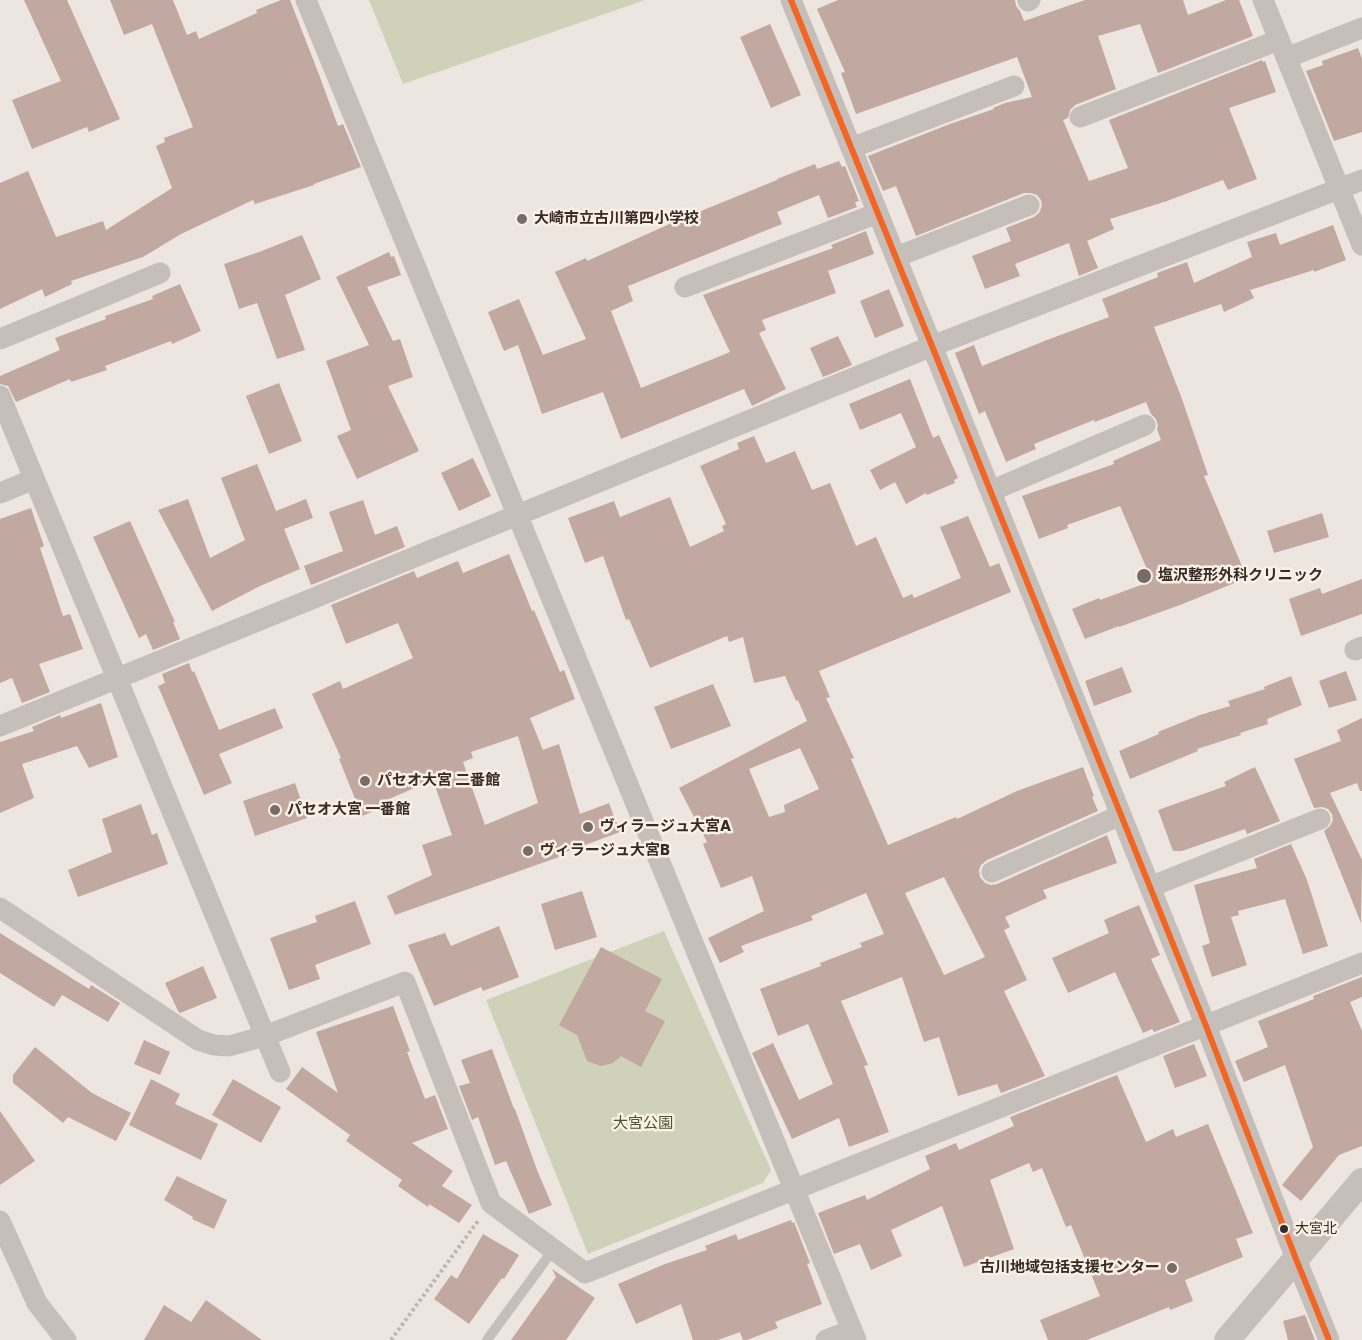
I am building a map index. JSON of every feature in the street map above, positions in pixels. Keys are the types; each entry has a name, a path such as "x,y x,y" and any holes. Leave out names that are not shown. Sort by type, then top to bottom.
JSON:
{"street":[{"path":"306,0 854,1335 826,1340"},
{"path":"790,0 991,491 1206,1026 1329,1340"},
{"path":"1263,0 1362,245"},
{"path":"1080,117 1283,49 1362,28"},
{"path":"851,148 1014,86"},
{"path":"0,726 932,346 1362,180"},
{"path":"896,257 1029,205"},
{"path":"685,287 878,213"},
{"path":"0,339 160,273"},
{"path":"0,396 280,1072"},
{"path":"991,491 1145,425"},
{"path":"0,493 34,479"},
{"path":"992,872 1121,816"},
{"path":"1150,887 1320,819"},
{"path":"0,909 198,1040 214,1045 229,1046 265,1036 405,982 491,1203 585,1274 1362,963"},
{"path":"1227,1340 1362,1181"},
{"path":"0,1221 37,1303 66,1340"}],"lane":[{"path":"487,1340 553,1250"}],"path":[{"path":"390,1340 491,1203"}],"green space":[{"path":"369,0 645,0 403,84"},
{"name":"大宮公園","path":"664,931 771,1170 763,1183 588,1254 486,1000"}],"building":[{"path":"24,0 67,0 120,119 89,132 87,127 32,149 12,100 61,81"},
{"path":"110,0 173,0 187,35 196,31 199,39 257,13 256,10 281,0 290,0 338,126 343,124 361,167 255,204 253,200 181,234 143,257 71,281 72,284 45,297 42,289 0,309 0,183 28,171 56,237 103,221 106,230 172,188 156,146 165,142 164,138 193,127 152,24 124,35"},
{"path":"838,0 1015,0 1024,21 1085,0 1183,0 1188,15 1226,0 1239,0 1253,36 1158,73 1140,24 1098,36 1116,89 1075,105 1070,110 1068,118 1063,120 1089,181 1128,168 1109,120 1262,60 1265,61 1276,92 1229,108 1257,179 1228,190 1223,180 1110,219 1114,229 1087,241 1098,268 1079,276 1069,243 1015,264 1020,276 985,289 972,256 1011,241 1006,228 1039,213 1042,206 1037,195 1024,193 916,236 896,186 883,191 868,156 1005,103 1032,97 1017,57 856,114 841,73 845,72 817,9"},
{"path":"770,24 801,95 771,108 740,37"},
{"path":"1358,48 1362,59 1362,132 1334,141 1306,71 1323,65 1322,61"},
{"path":"839,161 842,167 845,166 859,201 855,202 857,207 828,218 819,195 777,212 782,224 628,286 633,301 611,311 641,388 730,352 703,295 833,248 831,245 866,231 874,254 828,271 836,293 762,320 766,330 759,333 786,389 752,406 744,389 621,439 603,392 542,414 518,345 504,351 488,312 519,299 543,355 586,339 555,272 586,258 587,261 674,222 815,164 817,169"},
{"path":"1333,225 1346,260 1314,272 1314,270 1250,290 1254,298 1224,312 1221,304 1154,327 1208,475 1204,476 1247,578 1085,639 1072,609 1152,581 1120,506 1067,525 1068,528 1039,539 1022,496 1114,464 1113,461 1161,440 1156,419 1146,402 1034,444 1036,449 1006,462 985,411 979,414 955,353 974,345 982,366 1109,317 1102,299 1158,277 1157,273 1187,262 1194,283 1252,257 1247,242 1276,233 1280,245"},
{"path":"302,235 321,279 285,295 305,350 277,359 257,303 239,309 224,264"},
{"path":"389,252 391,257 394,256 401,275 367,287 393,341 400,339 413,377 388,386 419,451 357,479 337,436 351,430 326,361 369,345 336,277"},
{"path":"180,284 201,331 172,344 171,341 105,366 107,370 71,382 70,379 16,402 8,386 0,384 0,376 60,350 55,338 106,319 105,316 153,299 152,296"},
{"path":"889,289 904,326 875,338 860,301"},
{"path":"838,336 852,365 823,377 810,348"},
{"path":"910,379 933,438 939,435 958,478 954,480 955,483 927,495 926,493 906,504 895,482 880,490 870,470 916,447 901,413 860,430 849,404"},
{"path":"279,383 302,441 269,454 246,396"},
{"path":"754,436 766,463 795,451 812,490 830,483 856,546 876,537 903,598 912,594 914,598 961,578 940,527 968,516 990,567 999,563 1011,592 819,671 830,697 826,698 854,758 851,759 888,845 956,817 957,819 1017,791 1083,767 1098,811 987,860 981,865 980,877 985,883 997,884 1107,835 1117,863 1043,890 1047,898 1005,917 1010,927 1004,930 1027,980 1004,991 1045,1076 1001,1093 997,1084 958,1096 939,1037 924,1042 902,977 841,1001 868,1065 864,1066 889,1132 849,1147 839,1118 792,1139 752,1053 773,1043 799,1100 833,1084 808,1024 778,1036 760,989 821,966 820,963 862,947 860,943 884,934 866,893 811,916 813,920 741,946 744,952 720,963 708,938 764,911 752,876 721,888 703,844 707,842 679,788 807,721 798,700 796,701 785,676 754,683 743,637 729,642 727,636 650,668 629,619 626,620 603,556 585,563 568,518 614,501 620,517 670,497 690,547 724,531 722,526 726,524 700,466 739,449 737,443","holes":["800,748 819,789 784,805 785,812 769,817 749,769","944,877 985,957 944,975 905,893"]},
{"path":"473,458 491,496 459,511 441,473"},
{"path":"257,464 276,511 306,499 313,518 284,529 300,569 260,586 212,611 158,510 188,499 210,558 245,540 221,478"},
{"path":"363,500 375,535 397,526 405,547 311,585 304,566 343,551 329,512"},
{"path":"31,508 44,546 40,548 63,616 70,614 83,649 39,664 50,692 22,703 12,678 0,683 0,519"},
{"path":"1322,513 1329,537 1274,553 1267,531"},
{"path":"130,521 175,622 173,622 180,639 153,650 146,634 139,638 93,537"},
{"path":"509,554 532,611 534,610 560,672 564,670 575,699 530,718 543,750 559,744 580,814 609,803 620,832 558,855 559,857 395,915 387,896 432,875 422,845 452,835 433,780 389,799 391,804 362,816 339,759 341,758 312,694 340,681 343,689 413,658 398,623 346,644 331,605 414,571 417,578 458,561 463,573","holes":["518,736 538,803 485,825 463,762 473,758 471,752"]},
{"path":"1362,579 1362,614 1301,636 1289,599 1320,588 1322,594"},
{"path":"189,663 219,730 275,708 283,728 219,754 232,783 204,795 158,686 165,683 162,674"},
{"path":"1122,667 1132,692 1094,706 1085,681"},
{"path":"1346,671 1357,700 1329,708 1319,681"},
{"path":"1291,676 1302,705 1267,719 1268,724 1197,749 1198,751 1130,779 1119,751 1159,734 1158,732 1230,706 1228,701 1265,689 1264,687"},
{"path":"713,684 731,726 671,749 654,707"},
{"path":"101,703 118,757 89,768 77,746 22,764 34,798 0,813 0,742 34,731 32,727 60,715 61,718"},
{"path":"1362,718 1362,791 1357,783 1330,793 1362,860 1361,923 1324,831 1333,820 1332,814 1328,809 1322,807 1314,808 1294,759 1341,741 1337,730"},
{"path":"1255,767 1280,821 1247,834 1245,829 1182,851 1173,851 1158,810 1226,786 1224,782"},
{"name":"パセオ大宮 一番館","path":"295,783 307,818 255,836 243,801"},
{"path":"141,804 152,835 157,833 168,864 78,897 68,870 112,852 102,819"},
{"path":"1291,844 1307,880 1328,946 1303,954 1285,899 1238,911 1239,915 1231,917 1247,965 1212,977 1202,946 1210,943 1194,885 1257,868 1254,859"},
{"path":"582,891 597,937 555,950 541,904"},
{"path":"355,901 371,944 315,965 320,979 289,990 270,938 317,922 315,916"},
{"path":"1139,905 1160,955 1151,959 1180,1022 1154,1032 1152,1029 1143,1033 1115,972 1068,993 1052,958 1109,933 1104,920"},
{"path":"499,926 519,977 483,991 481,987 434,1006 408,945 445,933 451,946"},
{"path":"0,933 89,989 91,985 120,1003 108,1022 62,995 54,1007 0,973"},
{"path":"601,947 662,979 645,1011 665,1021 641,1067 621,1056 613,1063 601,1066 587,1061 577,1035 559,1025"},
{"path":"203,966 217,998 180,1013 165,983"},
{"path":"1362,977 1362,997 1350,1002 1362,1031 1362,1146 1339,1155 1301,1201 1282,1185 1313,1147 1285,1065 1244,1082 1235,1061 1268,1047 1258,1021"},
{"path":"393,1006 425,1099 435,1095 448,1129 412,1143 453,1171 442,1186 472,1205 459,1223 429,1204 428,1207 398,1186 402,1180 346,1141 350,1135 286,1089 302,1067 338,1093 316,1032"},
{"path":"144,1040 170,1052 160,1075 134,1064"},
{"path":"1194,1044 1207,1076 1175,1088 1163,1056"},
{"path":"35,1047 92,1093 131,1113 116,1141 68,1117 63,1123 13,1083 13,1075"},
{"path":"492,1049 552,1205 529,1214 506,1161 495,1165 478,1117 472,1120 459,1086 470,1083 461,1060"},
{"path":"1117,1075 1146,1142 1173,1129 1176,1137 1208,1124 1253,1233 1236,1239 1243,1257 1185,1280 1193,1301 1170,1310 1169,1307 1087,1340 1048,1340 1040,1320 1100,1296 1071,1225 1066,1227 1042,1168 1033,1172 1029,1163 990,1180 1014,1249 964,1267 942,1206 891,1230 902,1256 871,1270 860,1244 834,1254 818,1213 865,1195 867,1200 930,1169 925,1156 956,1143 959,1150 1014,1126 1010,1117"},
{"path":"151,1079 180,1094 175,1104 218,1124 201,1160 129,1125"},
{"path":"233,1079 281,1107 261,1143 212,1115"},
{"path":"0,1111 35,1161 0,1185"},
{"path":"177,1176 227,1200 214,1229 192,1219 193,1217 164,1200"},
{"path":"791,1220 792,1223 794,1222 810,1263 807,1264 822,1304 775,1322 778,1328 747,1340 743,1340 740,1332 718,1340 693,1340 681,1304 636,1324 618,1284 665,1264 707,1250 705,1246 736,1234 738,1240"},
{"path":"483,1234 519,1255 504,1279 502,1278 469,1324 434,1299 451,1275 457,1279"},
{"path":"552,1269 595,1298 566,1340 511,1340 556,1277"},
{"path":"206,1300 262,1340 144,1340 164,1305 191,1322"},
{"path":"1305,1315 1315,1340 1288,1340 1283,1321"}],"transit line":[{"path":"791,0 1206,1026 1329,1340"}],"place":[{"name":"大崎市立古川第四小学校","path":"522,219"},
{"name":"塩沢整形外科クリニック","path":"1144,576"},
{"name":"パセオ大宮 二番館","path":"365,781"},
{"name":"パセオ大宮 一番館","path":"275,810"},
{"name":"ヴィラージュ大宮A","path":"588,827"},
{"name":"ヴィラージュ大宮B","path":"528,851"},
{"name":"大宮北","path":"1284,1229"},
{"name":"古川地域包括支援センター","path":"1172,1268"}]}
